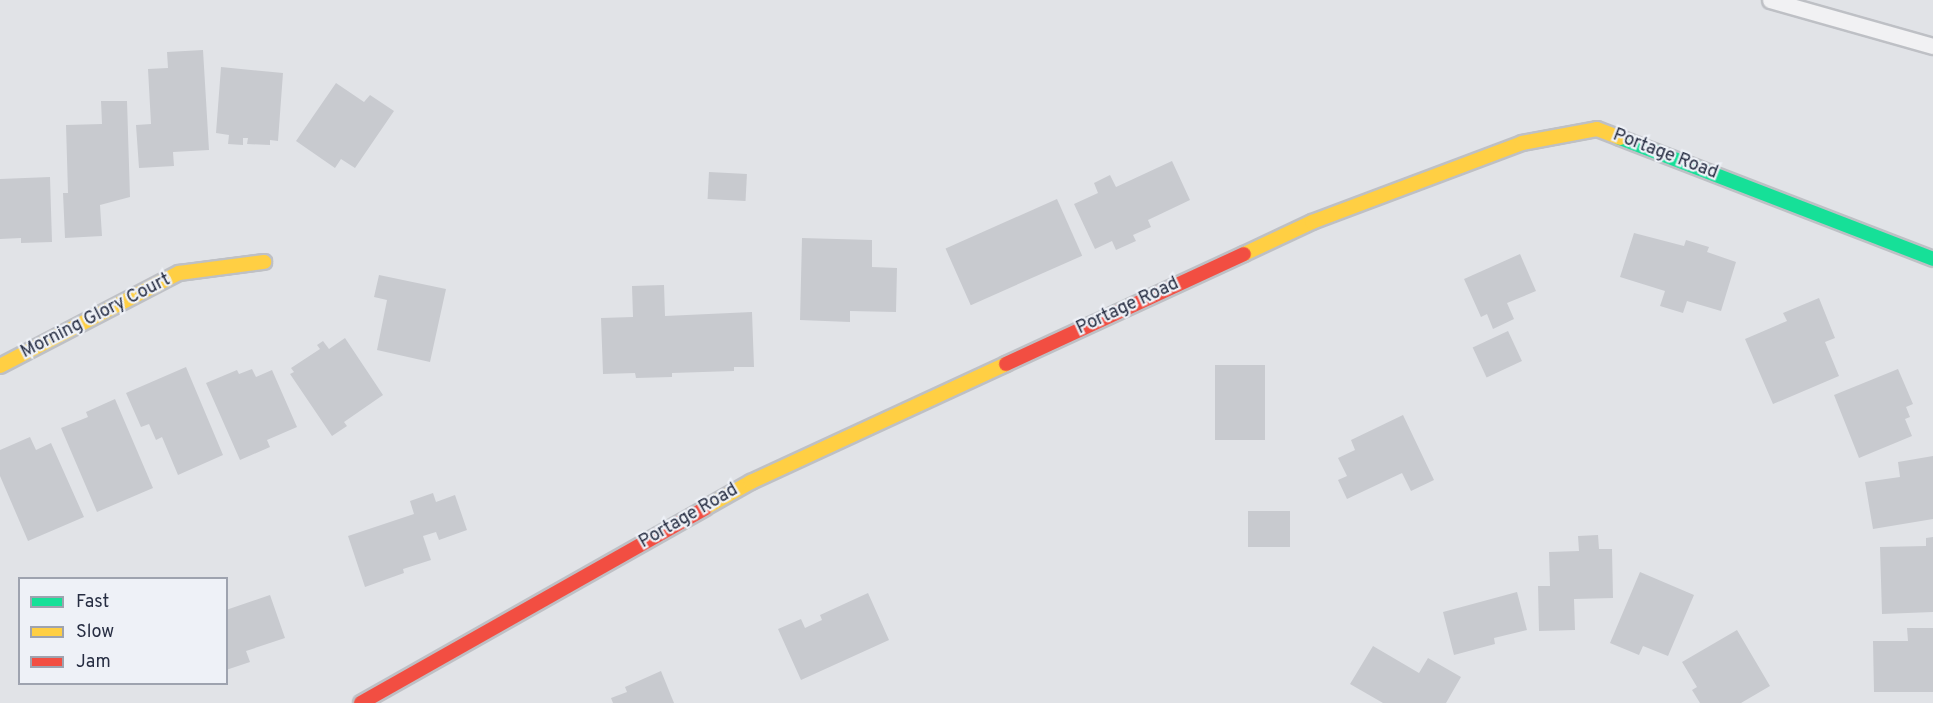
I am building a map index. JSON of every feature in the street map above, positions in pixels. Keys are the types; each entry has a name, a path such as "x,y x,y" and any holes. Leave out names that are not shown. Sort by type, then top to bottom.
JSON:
{"street":[{"name":"Portage Road","path":"361,703 751,482 1312,222 1522,142 1597,129 1933,259"},
{"name":"Morning Glory Court","path":"0,366 179,273 264,262"}],"lane":[{"path":"1770,0 1933,46"}],"building":[{"path":"203,50 209,150 173,152 174,166 139,168 136,125 151,124 148,69 168,68 167,52"},
{"path":"221,67 283,73 278,141 270,140 270,145 247,144 248,138 243,138 243,145 228,144 229,135 216,133"},
{"path":"336,83 364,102 370,95 394,111 355,168 341,159 335,168 296,141"},
{"path":"101,101 127,101 130,197 100,205 102,236 65,238 63,193 68,193 66,125 102,124"},
{"path":"1172,161 1190,200 1148,220 1151,227 1133,235 1136,241 1116,250 1112,241 1095,249 1074,204 1098,193 1094,183 1110,175 1116,187"},
{"path":"709,172 747,174 746,201 708,199"},
{"path":"50,177 52,242 21,243 21,238 0,239 0,179"},
{"path":"1057,199 1082,256 971,305 946,249"},
{"path":"1634,233 1684,246 1686,240 1709,247 1707,252 1736,262 1721,311 1687,301 1683,313 1660,306 1665,291 1620,277"},
{"path":"802,238 872,240 872,267 897,268 896,312 850,311 850,322 800,320"},
{"path":"1520,254 1536,291 1507,303 1514,319 1493,329 1487,314 1481,317 1464,279"},
{"path":"379,275 446,289 430,362 377,350 387,300 374,297"},
{"path":"664,285 665,316 752,312 754,367 734,367 734,371 672,373 672,377 636,378 635,373 603,374 601,318 633,317 632,286"},
{"path":"1819,298 1835,338 1825,342 1839,376 1773,404 1745,339 1787,321 1783,313"},
{"path":"1508,331 1522,361 1487,377 1473,347"},
{"path":"345,338 383,395 344,422 347,426 332,436 290,374 294,372 291,368 320,349 317,345 323,341 329,349"},
{"path":"1215,365 1265,365 1265,440 1215,440"},
{"path":"186,367 223,455 178,475 162,437 156,440 149,424 141,427 126,393"},
{"path":"252,369 256,377 272,370 297,427 267,440 270,447 240,460 206,383 237,370 239,374"},
{"path":"1898,369 1913,404 1906,407 1910,417 1905,419 1912,436 1859,458 1834,395"},
{"path":"115,399 153,488 97,512 61,428 88,417 86,412"},
{"path":"1403,415 1434,480 1411,491 1402,473 1347,499 1338,480 1347,476 1338,458 1355,450 1351,440"},
{"path":"30,437 36,450 51,443 84,517 28,541 0,476 0,450"},
{"path":"1933,456 1933,519 1873,529 1865,482 1900,477 1898,462"},
{"path":"433,493 436,502 455,495 467,530 439,540 436,532 423,536 431,560 403,569 404,573 365,587 348,536 414,514 410,501"},
{"path":"1248,511 1290,511 1290,547 1248,547"},
{"path":"1598,535 1599,549 1612,549 1613,598 1574,599 1575,630 1539,631 1538,586 1550,586 1549,552 1579,551 1578,536"},
{"path":"1933,537 1933,612 1882,614 1880,547 1926,546 1926,538"},
{"path":"1640,572 1694,595 1668,656 1643,646 1639,655 1610,643"},
{"path":"1517,592 1527,630 1494,638 1495,644 1454,655 1443,612"},
{"path":"868,593 889,640 801,680 778,629 801,619 805,628 822,620 820,615"},
{"path":"270,595 285,638 246,651 250,662 228,669 228,609"},
{"path":"1907,628 1933,628 1933,692 1874,692 1873,641 1908,641"},
{"path":"1737,630 1770,686 1741,703 1700,703 1692,690 1697,687 1682,662"},
{"path":"1373,646 1419,673 1428,658 1461,677 1446,703 1383,703 1350,684"},
{"path":"661,671 674,703 613,703 611,698 627,692 625,687"}],"traffic: fast":[{"path":"1620,138 1933,259"}],"traffic: slow":[{"path":"1244,254 1312,222 1522,143 1597,129 1620,138"},
{"path":"0,366 179,273 264,262"},
{"path":"705,508 751,482 1006,364"}],"traffic: jam":[{"path":"1006,364 1244,254"},
{"path":"361,703 705,508"}]}
